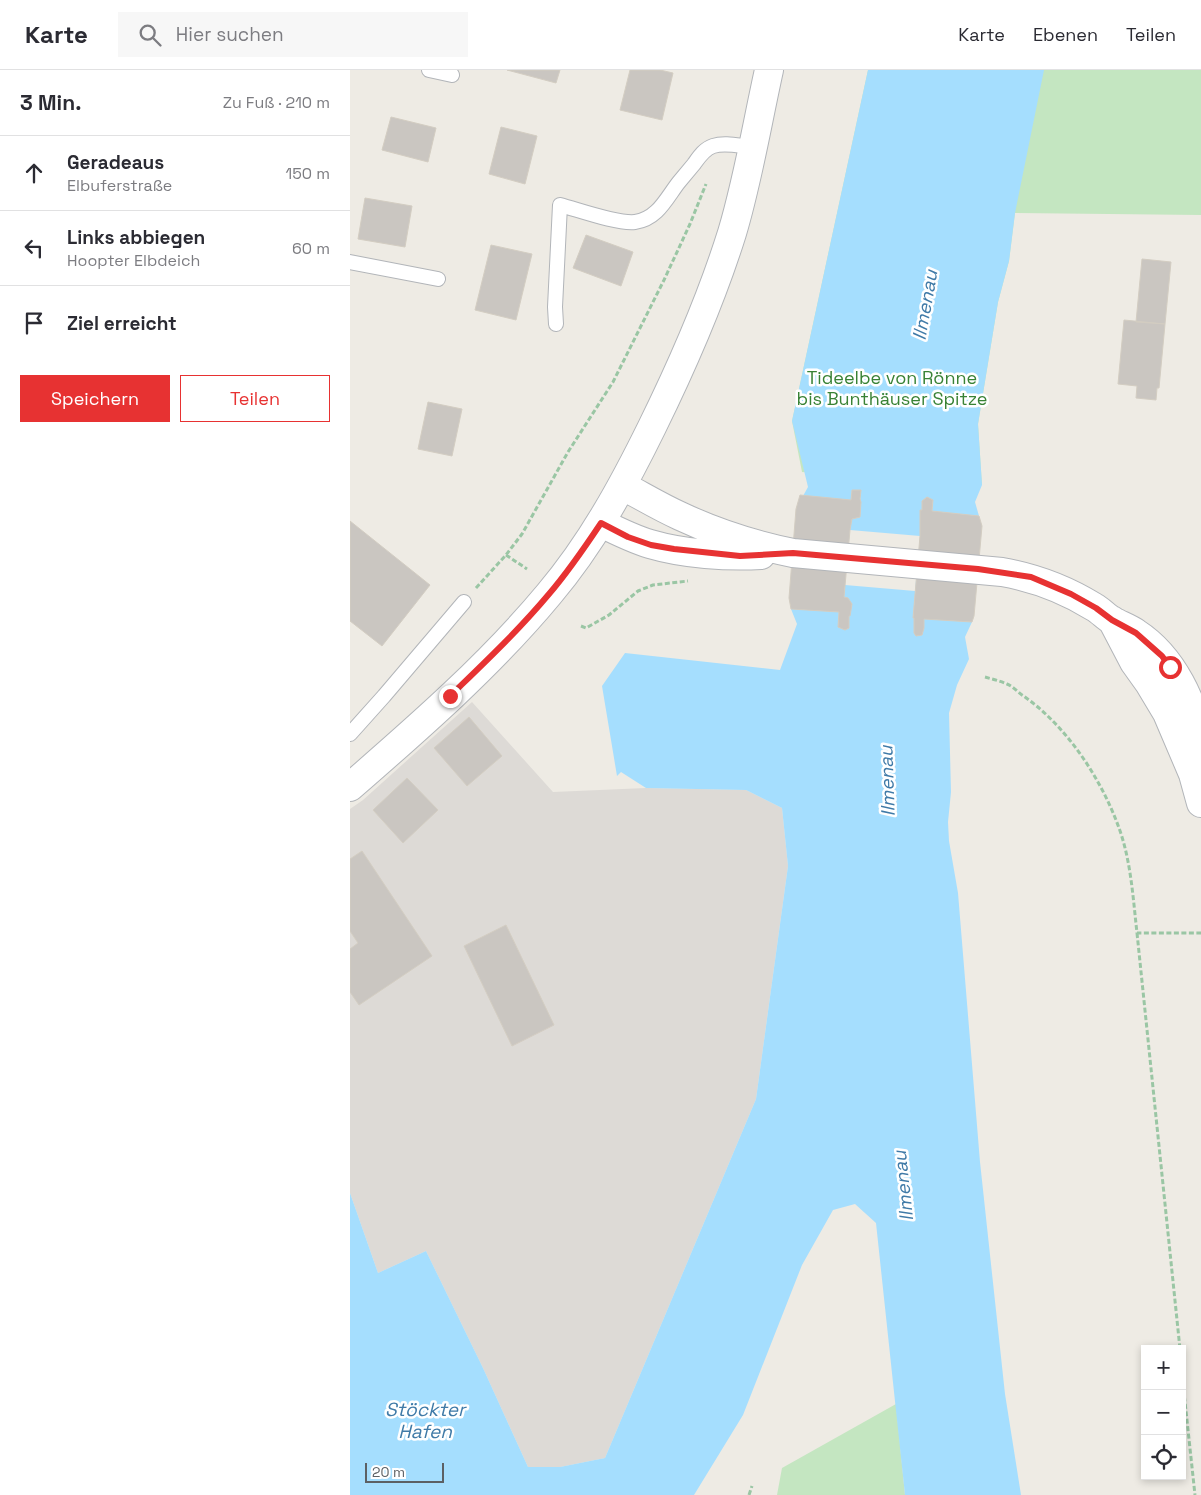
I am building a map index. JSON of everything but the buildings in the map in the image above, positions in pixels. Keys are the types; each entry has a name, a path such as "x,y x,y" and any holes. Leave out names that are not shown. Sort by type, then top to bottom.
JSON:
{"street":[{"path":"350,787 443,703 519,628 569,568 601,523 623,486 680,371 711,294 732,231 769,70"},
{"path":"623,486 680,516 763,547 793,553 978,569 1031,577 1054,586 1096,608 1112,620 1136,633 1162,656 1181,686 1192,710 1201,746"},
{"path":"601,523 628,537 651,545 674,549 740,556 793,553"},
{"path":"1112,620 1134,662 1167,713 1193,774 1201,803"}],"lane":[{"path":"429,70 452,75"},
{"path":"556,324 555,307 560,205 618,220 635,222 646,219 666,202 678,183 704,151 712,146 722,144 752,147"},
{"path":"350,262 438,279"},
{"path":"350,734 464,602"}],"path":[{"path":"464,602 522,534 568,452 613,382 690,224 722,144"},
{"path":"506,555 526,569"},
{"path":"580,626 586,628 593,625 609,615 638,591 653,585 690,581"},
{"path":"985,677 1007,684 1034,703 1062,732 1086,762 1105,796 1119,828 1128,860 1137,933 1180,1345"},
{"path":"1137,933 1201,933"},
{"path":"1184,1390 1195,1495"},
{"path":"750,1495 752,1486"}],"shaded area":[{"path":"472,702 553,792 646,788 746,790 782,808 788,866 756,1099 605,1458 560,1467 528,1467 483,1368 426,1251 378,1273 350,1193 350,809 363,800"}],"green space":[{"name":"Tideelbe von Rönne bis Bunthäuser Spitze","path":"868,70 1201,70 1201,215 1015,213 1009,261 998,302 978,424 982,485 802,472 792,421"},
{"path":"896,1404 905,1495 777,1495 782,1468"}],"water":[{"path":"868,70 1044,70 1015,213 1009,261 998,302 978,424 982,485 975,502 979,516 932,511 933,500 927,497 922,501 913,618 916,636 922,635 924,619 972,622 965,637 969,659 957,685 949,713 951,792 948,822 949,841 958,893 980,1162 1005,1394 1021,1495 905,1495 876,1223 855,1204 833,1210 802,1265 743,1415 694,1495 350,1495 350,1193 378,1273 426,1251 483,1368 528,1467 560,1467 605,1458 756,1099 788,866 782,808 746,790 646,788 621,772 617,776 602,686 625,653 780,670 797,624 791,609 839,612 838,627 845,630 849,628 852,604 844,597 852,519 860,517 860,490 852,490 851,500 803,496 808,487 792,421"}],"pier":[{"path":"850,530 920,536 915,591 845,585"}],"route":[{"path":"450,696 519,628 549,594 601,523 628,537 651,545 711,554 740,556 793,553 978,569 1031,577 1071,594 1136,633 1162,656 1170,667"}],"water label":[{"name":"Ilmenau","path":"925,305"},
{"name":"Ilmenau","path":"887,781"},
{"name":"Ilmenau","path":"903,1186"},
{"name":"Stöckter Hafen","path":"425,1420"}]}
